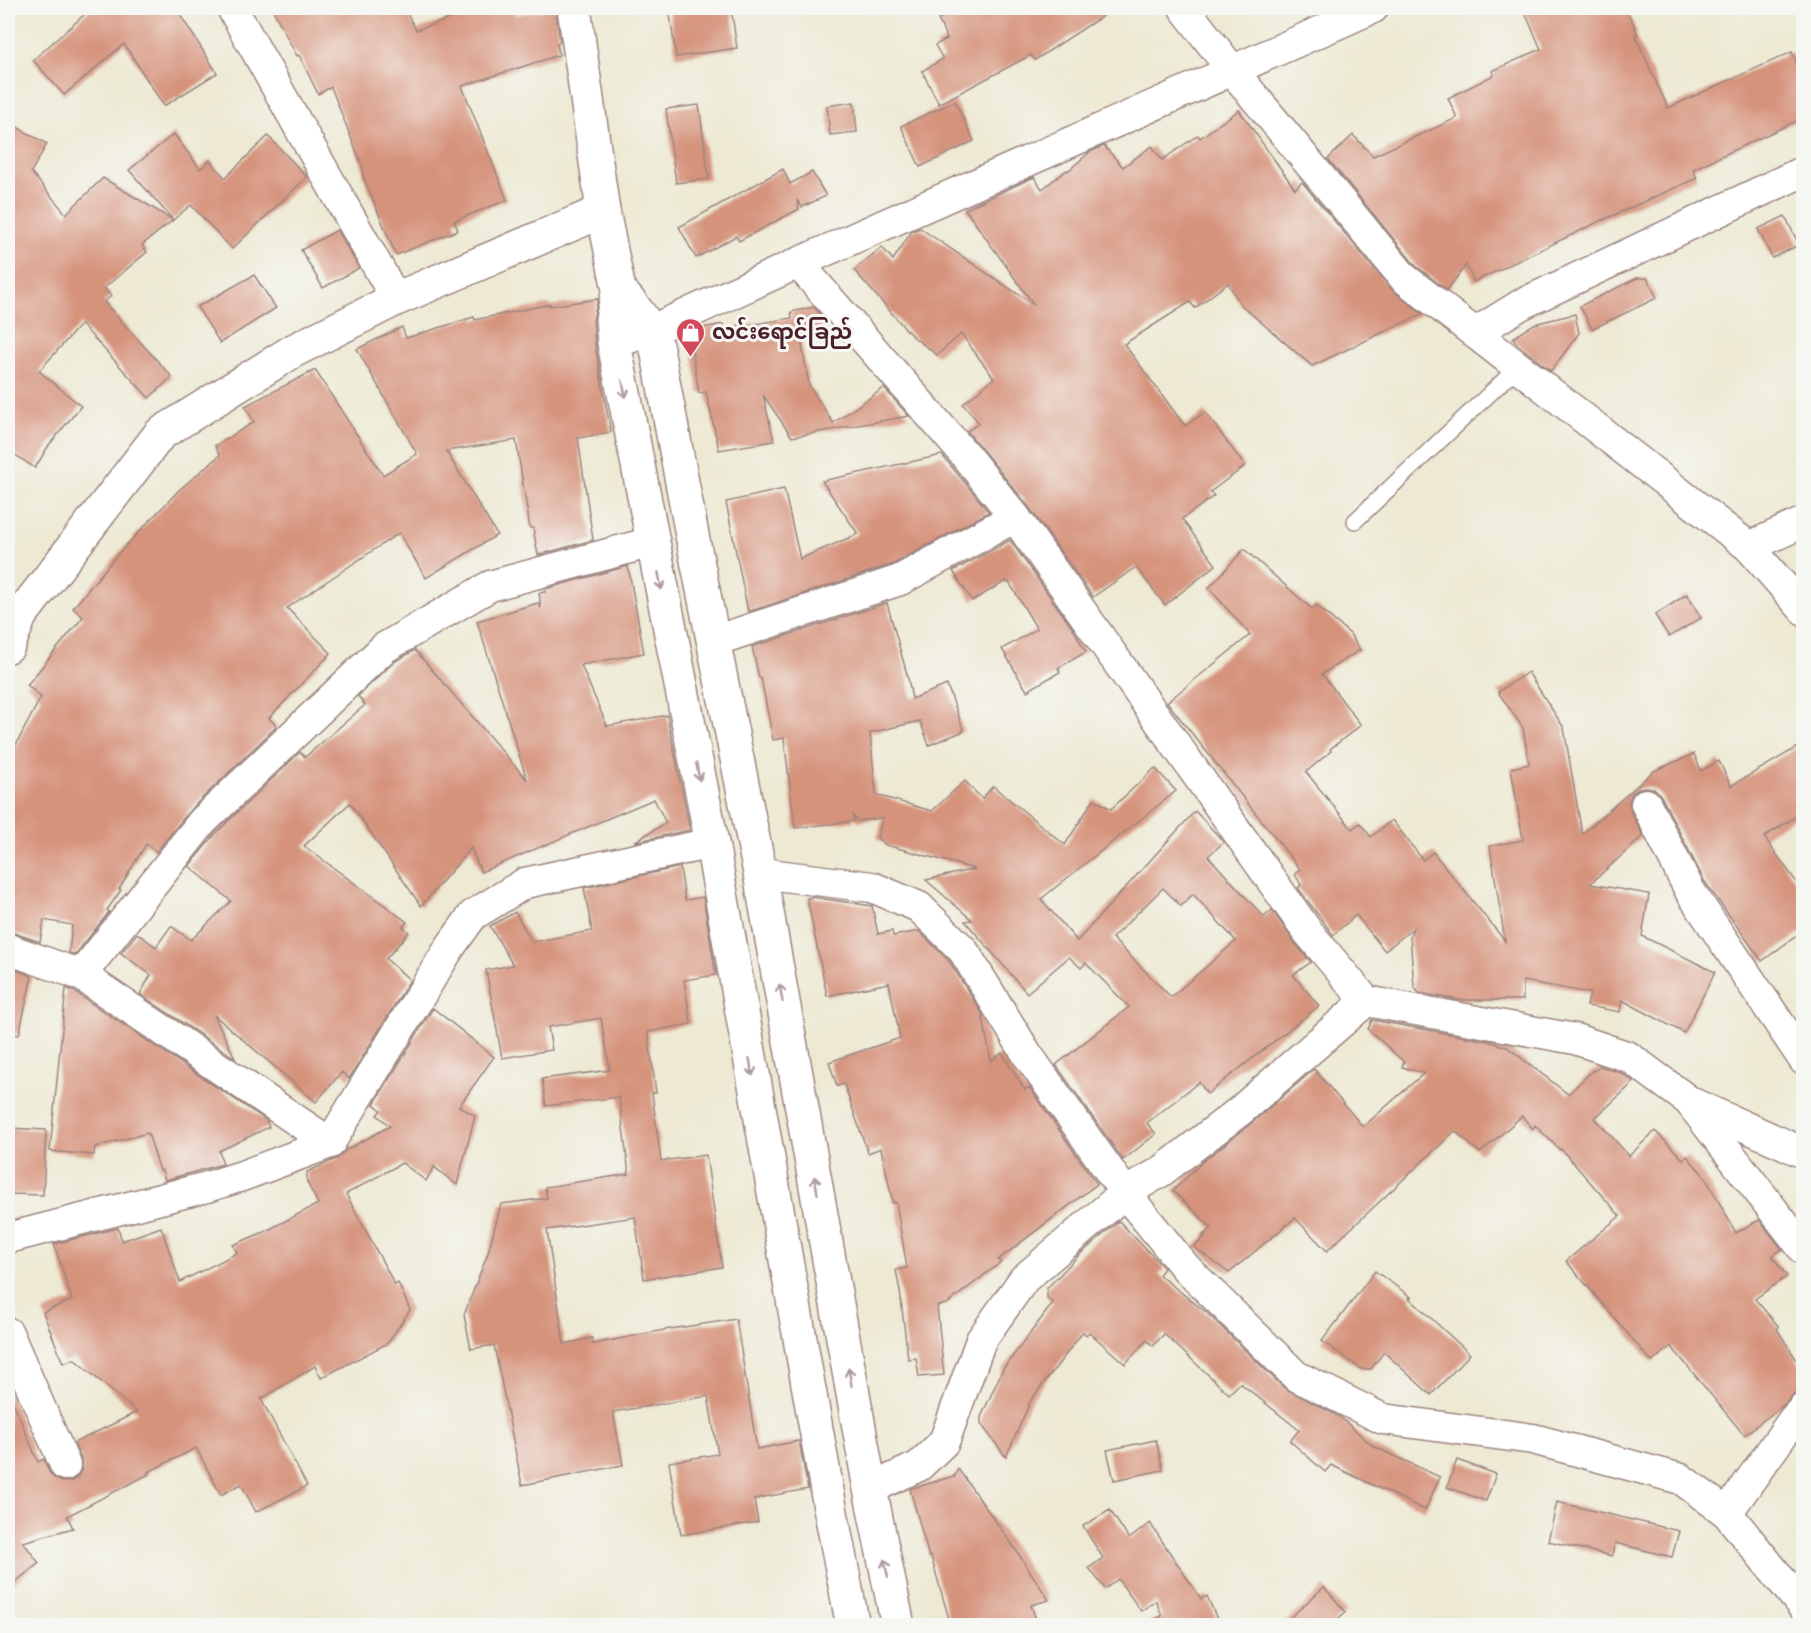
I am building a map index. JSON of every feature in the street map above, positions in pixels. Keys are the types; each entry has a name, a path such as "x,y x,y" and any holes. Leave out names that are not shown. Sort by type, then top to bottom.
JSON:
{"main road":[{"path":"574,8 603,211 619,290 612,319 614,343 712,843 853,1626"},
{"path":"8,646 20,616 160,434 293,351 396,299 603,211"},
{"path":"619,290 640,313 657,348 760,873 870,1489 898,1626"}],"street":[{"path":"232,8 396,299"},
{"path":"1184,8 1232,70 1404,278 1749,547 1803,610"},
{"path":"614,343 650,331 1373,8"},
{"path":"1475,333 1521,304 1803,171"},
{"path":"798,263 965,455 1015,517 1308,932 1366,1001 1575,1039 1629,1057 1689,1101 1803,1153"},
{"path":"714,641 900,580 1015,517"},
{"path":"1749,547 1803,522"},
{"path":"81,975 203,821 384,648 490,586 652,542"},
{"path":"1646,804 1690,891 1803,1060"},
{"path":"8,1238 207,1187 330,1143 450,947 473,915 525,883 712,843"},
{"path":"760,873 872,887 919,907 963,950 1027,1054 1125,1193 1186,1268 1296,1376 1383,1419 1533,1439 1682,1479 1727,1513 1803,1608"},
{"path":"8,949 81,975 330,1143"},
{"path":"870,1489 919,1466 944,1442 981,1340 1024,1279 1125,1193 1162,1171 1240,1110 1366,1001"},
{"path":"1689,1101 1803,1250"},
{"path":"8,1333 65,1465"},
{"path":"1727,1513 1803,1408"}],"lane":[{"path":"1355,521 1518,367"}],"building":[{"path":"92,8 176,8 217,73 164,106 124,44 64,95 33,60"},
{"path":"272,8 404,8 416,30 482,8 512,8 515,15 555,8 560,42 557,43 559,55 462,86 507,200 454,221 458,230 396,255 363,176 363,168 331,87 318,94"},
{"path":"669,8 731,8 737,48 676,57"},
{"path":"961,8 1115,8 1035,60 1031,55 939,104 922,71 943,59 935,45 947,39 938,19"},
{"path":"1523,8 1626,8 1638,34 1635,35 1668,108 1792,52 1803,79 1803,118 1693,169 1697,178 1594,224 1474,282 1466,265 1447,290 1416,266 1328,159 1353,135 1373,156 1457,118 1448,98 1494,75 1492,71 1541,49"},
{"path":"955,101 974,141 920,167 901,126"},
{"path":"854,102 857,132 830,135 827,106"},
{"path":"699,105 709,179 676,183 666,109"},
{"path":"1239,110 1295,189 1302,182 1391,289 1422,314 1312,366 1240,304 1228,283 1195,308 1190,302 1124,344 1185,426 1205,412 1245,466 1210,492 1214,496 1182,519 1216,565 1165,605 1136,567 1093,597 1029,507 967,431 979,423 963,404 994,378 961,334 937,355 911,335 854,270 882,247 893,260 912,231 920,228 1034,305 965,209 1034,177 1042,189 1090,152 1104,146 1123,167 1152,146 1162,160 1198,135 1200,138"},
{"path":"8,122 47,144 31,172 66,214 103,178 173,220 142,245 147,252 104,288 111,296 104,302 172,377 149,398 81,324 39,371 81,406 49,445 35,468 8,450"},
{"path":"174,134 200,169 210,160 225,178 268,136 307,177 232,249 191,205 173,220 129,170"},
{"path":"783,169 790,184 812,172 826,196 802,207 797,200 799,209 739,241 736,236 696,258 679,227"},
{"path":"1785,216 1799,245 1772,258 1758,229"},
{"path":"337,230 359,268 323,288 301,250"},
{"path":"254,275 276,308 220,343 197,307"},
{"path":"1637,278 1647,278 1657,298 1592,329 1580,306"},
{"path":"598,299 593,320 595,345 611,432 578,438 593,540 538,555 533,528 530,528 516,440 446,451 497,535 426,578 399,533 287,608 331,653 269,718 277,726 191,809 156,852 146,844 119,889 121,890 107,910 109,912 75,955 69,953 72,925 44,920 40,942 8,932 8,760 41,697 27,685 83,617 73,608 117,555 179,490 220,455 215,446 254,422 245,406 315,370 383,475 417,454 357,349 402,327 406,338 474,317 475,320 550,304 550,306"},
{"path":"814,307 824,319 827,334 801,340 809,385 833,423 884,388 909,416 792,437 763,395 774,441 719,450 706,392 699,393 689,332 723,324 724,329 792,318 791,312"},
{"path":"1575,314 1579,333 1551,371 1518,345 1513,338 1534,324"},
{"path":"942,455 989,512 893,564 748,612 726,502 784,489 800,559 858,534 822,481"},
{"path":"1010,540 1073,629 1086,652 1058,668 1060,672 1027,691 1002,649 1037,629 1009,582 1006,581 972,601 953,571"},
{"path":"1244,549 1312,609 1316,605 1350,634 1360,650 1322,674 1361,725 1330,749 1331,751 1306,772 1352,829 1360,823 1371,837 1392,820 1423,860 1433,852 1505,941 1490,846 1523,840 1511,768 1529,764 1523,728 1498,692 1528,672 1564,728 1582,834 1654,771 1694,754 1701,771 1719,761 1731,786 1803,744 1803,812 1764,837 1803,891 1803,931 1762,961 1705,882 1661,796 1655,789 1646,787 1639,788 1632,794 1629,802 1631,812 1643,836 1590,884 1649,894 1642,936 1715,972 1684,1033 1622,1000 1620,1012 1587,1006 1590,993 1523,981 1523,1000 1459,1000 1419,993 1414,987 1410,936 1413,928 1385,951 1356,915 1333,935 1298,888 1301,885 1295,874 1300,869 1167,702 1250,635 1209,588"},
{"path":"628,566 644,653 581,665 607,726 667,715 690,830 634,842 666,823 654,799 481,872 471,848 421,906 350,803 304,846 407,922 403,927 409,932 386,959 410,980 349,1079 342,1072 316,1102 214,1015 235,1058 140,994 151,975 121,953 137,933 156,947 171,926 191,940 231,901 189,866 216,833 300,752 305,757 365,705 358,696 394,662 415,650 527,780 477,621 538,603 541,608 539,593 545,592 545,589"},
{"path":"1687,594 1701,618 1669,637 1655,615"},
{"path":"887,603 912,699 947,685 964,731 929,745 920,721 870,733 876,795 932,811 965,781 982,799 993,786 1065,845 1094,799 1111,809 1155,768 1176,791 1041,899 1077,941 1195,811 1224,842 1208,856 1264,917 1272,910 1311,962 1293,975 1319,1006 1207,1094 1199,1082 1147,1123 1156,1134 1123,1160 1056,1065 1129,1007 1086,963 1081,968 1069,957 1027,993 965,921 972,920 926,880 975,869 886,845 877,838 883,818 858,821 853,816 854,821 795,828 784,738 773,740 761,678 759,678 752,647","holes":["1163,888 1181,906 1193,894 1236,941 1171,997 1112,938"]},
{"path":"680,867 685,900 703,897 716,975 684,980 691,1024 648,1032 656,1093 652,1093 661,1161 706,1155 722,1267 644,1279 635,1217 547,1230 564,1344 592,1338 593,1344 736,1319 757,1449 799,1441 808,1489 754,1499 758,1522 681,1535 669,1462 718,1454 708,1396 613,1412 623,1465 522,1485 494,1345 471,1349 464,1315 488,1253 501,1204 547,1198 545,1187 629,1174 619,1097 546,1106 542,1079 610,1070 601,1018 548,1027 552,1050 502,1058 486,970 513,965 490,926 515,912 532,942 592,931 584,888"},
{"path":"807,898 872,906 878,934 892,931 893,936 919,931 949,961 982,1013 991,1061 1002,1053 1025,1090 1029,1087 1097,1184 998,1260 1001,1262 947,1304 937,1306 944,1375 919,1377 916,1358 908,1359 896,1270 907,1268 896,1202 893,1203 881,1148 868,1153 844,1084 837,1086 829,1062 900,1038 889,983 827,996"},
{"path":"8,967 32,976 19,1035 8,1033"},
{"path":"66,988 266,1120 269,1127 219,1151 223,1164 165,1180 148,1133 95,1147 94,1155 50,1151"},
{"path":"433,1008 494,1057 459,1106 475,1116 457,1185 434,1167 426,1181 402,1163 346,1194 395,1285 398,1283 410,1310 388,1343 321,1378 315,1366 261,1399 307,1486 256,1512 241,1484 221,1495 196,1448 67,1516 73,1528 23,1542 39,1563 8,1588 8,1390 38,1462 44,1459 49,1472 62,1482 72,1481 82,1468 81,1458 74,1443 137,1412 74,1359 63,1363 43,1312 72,1300 54,1244 118,1228 122,1241 161,1227 180,1282 237,1253 233,1245 318,1204 307,1182 307,1172 338,1158 346,1150 390,1126 377,1115 381,1110 374,1104"},
{"path":"1372,1020 1488,1041 1507,1047 1568,1094 1600,1066 1621,1073 1634,1082 1595,1118 1629,1156 1655,1131 1683,1159 1687,1156 1705,1177 1736,1233 1759,1220 1782,1249 1772,1256 1787,1276 1755,1299 1779,1327 1777,1329 1803,1366 1803,1391 1792,1396 1744,1435 1671,1346 1652,1362 1566,1261 1620,1216 1561,1149 1535,1125 1533,1129 1522,1116 1480,1153 1455,1131 1327,1251 1295,1218 1229,1273 1194,1247 1212,1228 1173,1191 1202,1162 1252,1123 1314,1069 1363,1127 1424,1073 1402,1067 1404,1062 1368,1029"},
{"path":"8,1128 46,1130 43,1195 8,1194"},
{"path":"1119,1221 1164,1268 1159,1275 1207,1313 1284,1388 1340,1417 1373,1446 1440,1477 1425,1510 1331,1465 1325,1472 1290,1441 1299,1430 1240,1383 1229,1394 1164,1334 1153,1346 1147,1340 1125,1364 1089,1332 1086,1335 1083,1332 1031,1400 1006,1457 981,1424 981,1417 1003,1369 1053,1303 1047,1298 1047,1288 1078,1256"},
{"path":"1375,1271 1411,1297 1409,1298 1470,1354 1431,1395 1384,1352 1371,1369 1361,1369 1322,1341"},
{"path":"1156,1440 1163,1470 1114,1480 1107,1450"},
{"path":"1457,1460 1496,1474 1486,1501 1447,1487"},
{"path":"958,1469 1049,1600 1031,1605 1038,1626 951,1626 910,1489 954,1476 954,1478"},
{"path":"1557,1502 1679,1531 1672,1557 1615,1543 1612,1556 1548,1541"},
{"path":"1110,1510 1129,1539 1150,1523 1201,1599 1207,1596 1220,1626 1139,1626 1162,1616 1156,1601 1141,1611 1118,1579 1105,1589 1089,1568 1103,1558 1083,1526"},
{"path":"1324,1587 1346,1612 1329,1626 1281,1626"}],"place":[{"name":"လင်းရောင်ခြည်","path":"691,358"}]}
